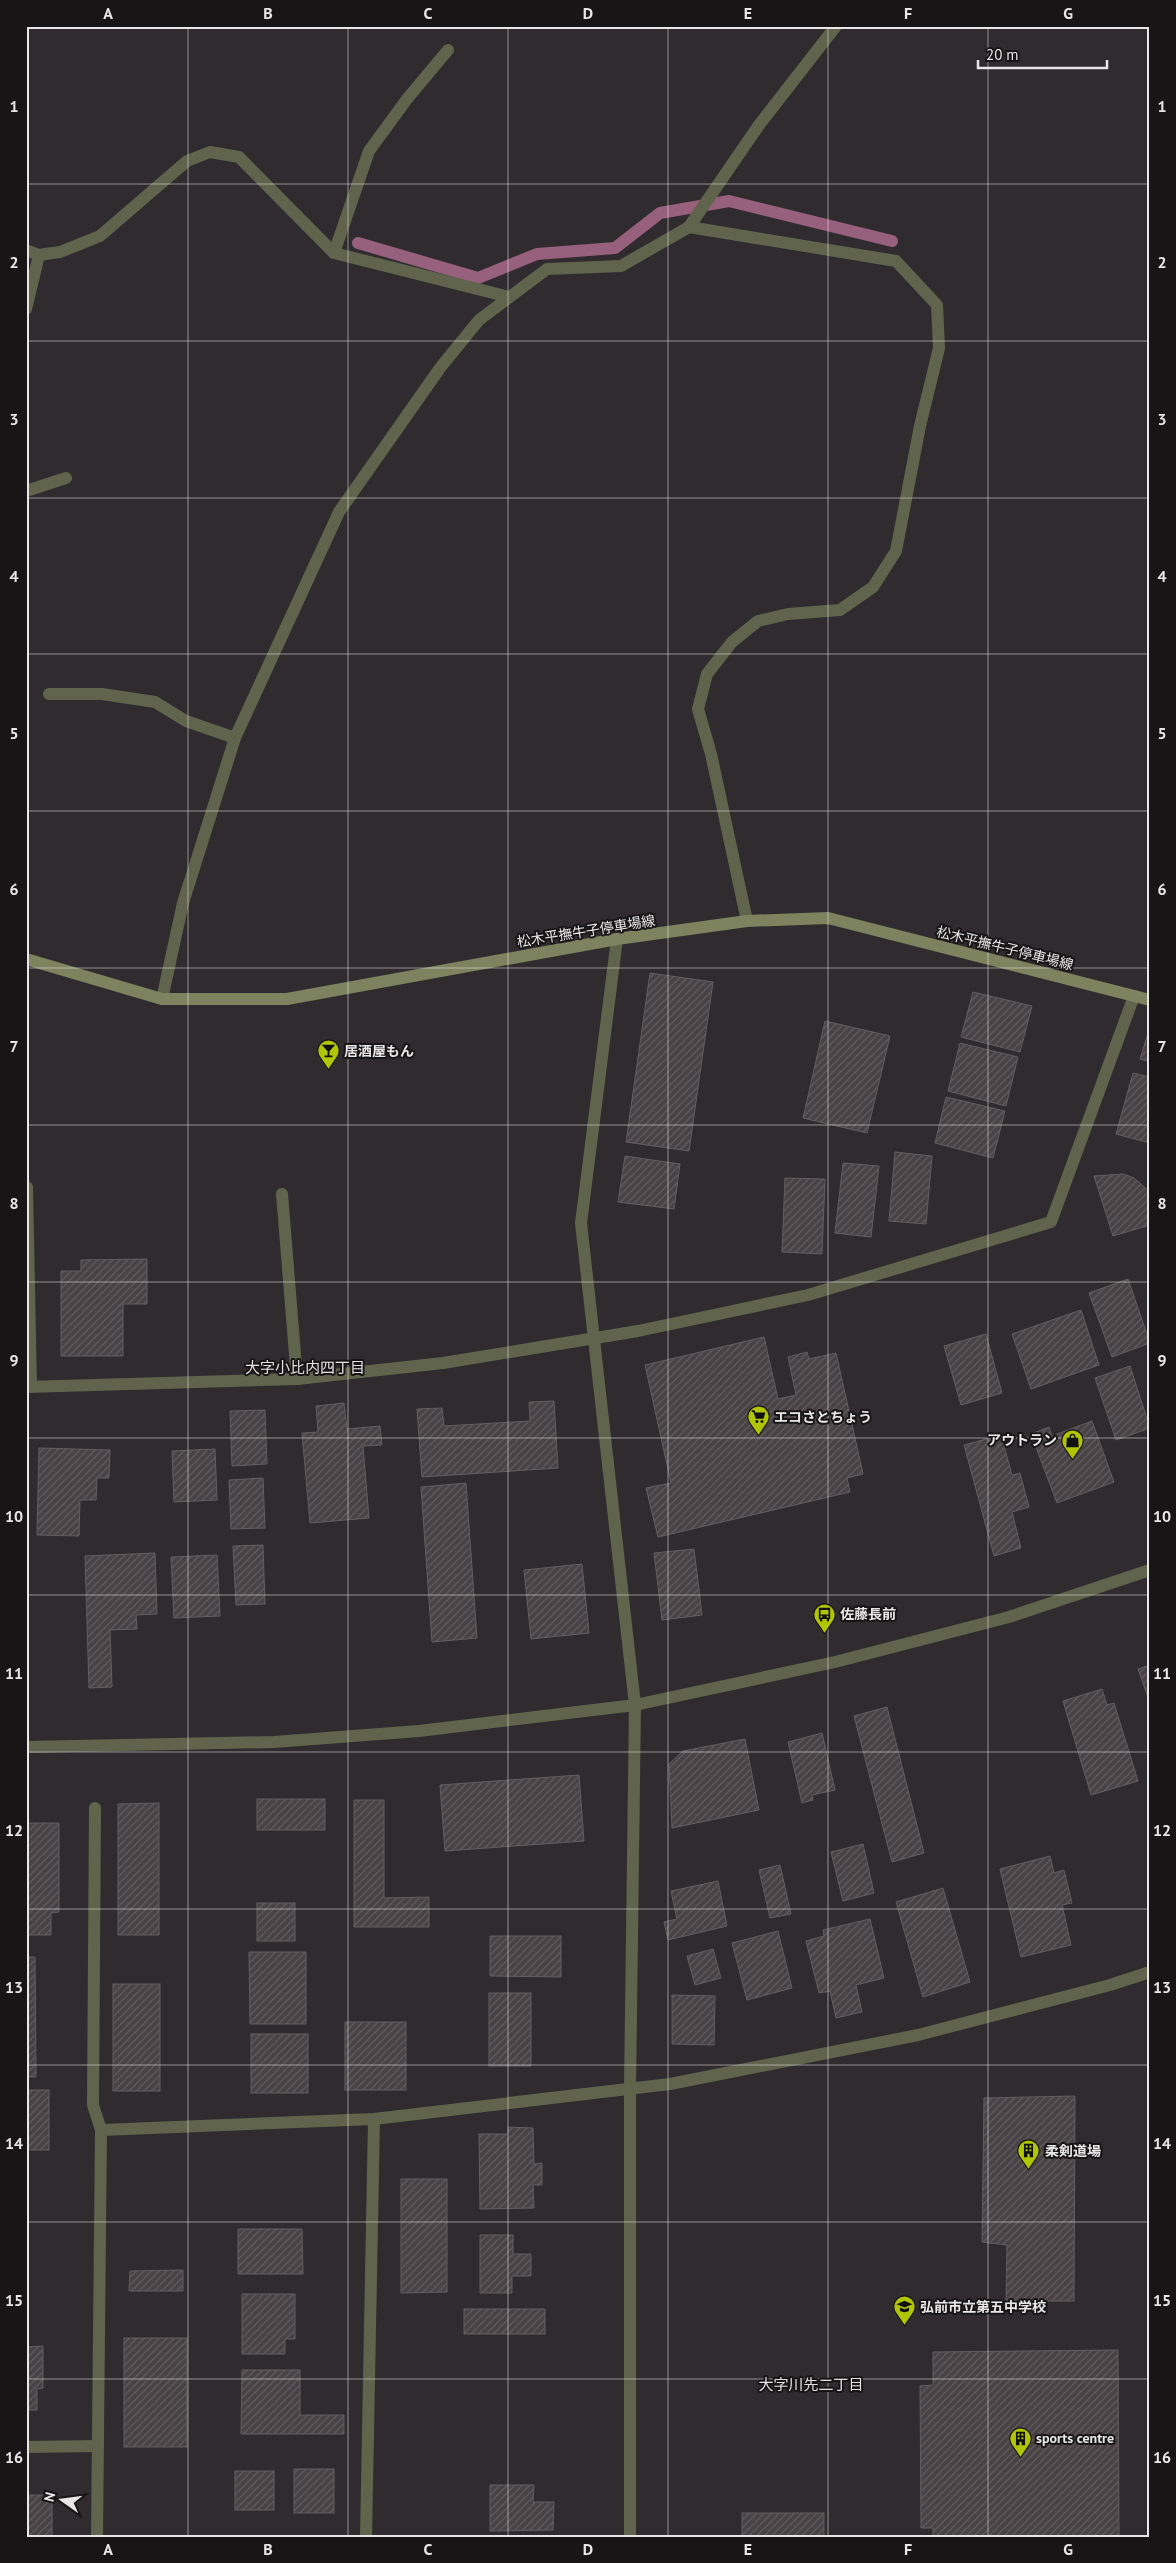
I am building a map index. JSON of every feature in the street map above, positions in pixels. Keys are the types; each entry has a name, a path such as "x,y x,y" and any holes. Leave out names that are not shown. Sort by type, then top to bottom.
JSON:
{"main road":[{"name":"松木平撫牛子停車場線","path":"26,959 162,999 287,999 617,939 747,921 828,918 1150,1000"}],"street":[{"path":"162,999 183,903 235,738 339,512 440,368 479,320 547,269 621,266 689,227 759,125 836,26"},
{"path":"334,253 369,152 407,99 448,50"},
{"path":"26,250 39,255 60,252 100,236 187,161 210,152 239,157 334,253 509,298"},
{"path":"689,227 896,261 937,305 939,348 920,426 896,551 873,587 840,610 788,614 758,620 732,642 707,674 698,709 711,754 747,921"},
{"path":"26,309 39,255"},
{"path":"26,491 66,478"},
{"path":"49,694 102,694 155,702 186,721 235,738"},
{"path":"617,939 581,1223 635,1705 630,2088 630,2537"},
{"path":"27,1187 29,1387 297,1379 443,1363 595,1337 808,1295 1051,1222 1134,996"},
{"path":"282,1194 297,1379"},
{"path":"26,1748 274,1742 419,1731 635,1705 836,1662 1009,1617 1150,1570"},
{"path":"95,1808 93,2105 101,2130 97,2537"},
{"path":"101,2130 374,2119 670,2084 918,2035 1110,1985 1150,1972"},
{"path":"366,2537 374,2119"},
{"path":"26,2447 98,2446"}],"building":[{"path":"650,973 713,982 689,1151 626,1142"},
{"path":"973,992 1032,1006 1020,1052 961,1037"},
{"path":"825,1021 890,1036 867,1133 803,1118"},
{"path":"1150,1027 1150,1062 1140,1059"},
{"path":"960,1043 1018,1057 1006,1106 948,1091"},
{"path":"1133,1073 1150,1077 1150,1143 1116,1134"},
{"path":"946,1097 1005,1111 993,1158 935,1143"},
{"path":"895,1152 932,1156 926,1224 889,1221"},
{"path":"625,1156 680,1164 674,1209 618,1202"},
{"path":"843,1163 879,1166 871,1237 835,1233"},
{"path":"1123,1174 1134,1178 1150,1192 1150,1225 1113,1236 1094,1176"},
{"path":"785,1178 825,1179 822,1254 782,1252"},
{"path":"147,1259 147,1304 123,1304 123,1356 61,1356 61,1271 81,1271 81,1260"},
{"path":"1128,1279 1150,1343 1112,1357 1089,1293"},
{"path":"1081,1310 1099,1365 1031,1389 1012,1334"},
{"path":"986,1334 1002,1393 961,1405 944,1346"},
{"name":"エコさとちょう","path":"764,1337 778,1399 796,1395 788,1357 807,1352 809,1359 836,1353 863,1474 847,1478 850,1492 658,1537 646,1488 671,1483 645,1365"},
{"path":"1130,1366 1150,1428 1116,1440 1095,1378"},
{"path":"554,1401 558,1468 422,1477 417,1409 442,1408 444,1426 530,1421 529,1402"},
{"path":"344,1403 347,1429 380,1426 382,1445 363,1446 369,1518 310,1523 302,1433 318,1432 316,1406"},
{"path":"265,1410 267,1464 232,1466 230,1411"},
{"name":"アウトラン","path":"1092,1421 1114,1482 1057,1503 1031,1434 1049,1427 1052,1436"},
{"path":"1001,1435 1012,1475 1020,1473 1029,1507 1012,1512 1021,1548 994,1556 964,1445"},
{"path":"39,1448 110,1450 109,1478 97,1478 96,1500 80,1500 79,1536 37,1535"},
{"path":"215,1449 217,1500 174,1502 172,1451"},
{"path":"263,1478 265,1528 231,1529 229,1480"},
{"path":"466,1483 477,1638 432,1642 421,1487"},
{"path":"263,1545 265,1604 236,1605 233,1546"},
{"path":"694,1549 702,1615 662,1620 654,1553"},
{"path":"155,1553 157,1614 136,1615 137,1629 110,1630 112,1687 89,1688 85,1556"},
{"path":"217,1555 220,1616 174,1618 171,1557"},
{"path":"582,1564 589,1633 531,1639 524,1570"},
{"path":"1150,1665 1150,1703 1138,1669"},
{"path":"1102,1689 1107,1705 1114,1703 1138,1781 1091,1795 1063,1701"},
{"path":"887,1707 924,1853 892,1862 854,1716"},
{"path":"822,1733 835,1790 812,1795 813,1800 802,1803 788,1742"},
{"path":"745,1739 759,1810 672,1828 669,1764 683,1751"},
{"path":"579,1775 584,1841 445,1851 440,1785"},
{"path":"257,1799 325,1799 325,1830 257,1830"},
{"path":"354,1800 384,1800 384,1898 429,1897 429,1927 354,1927"},
{"path":"159,1803 159,1935 118,1935 118,1804"},
{"path":"26,1823 59,1823 59,1912 51,1913 51,1935 26,1935"},
{"path":"863,1844 874,1893 843,1901 831,1852"},
{"path":"1050,1856 1054,1873 1064,1870 1072,1903 1062,1905 1071,1945 1021,1957 1000,1869"},
{"path":"780,1865 791,1914 770,1918 759,1870"},
{"path":"718,1881 727,1926 668,1940 664,1922 677,1919 671,1891"},
{"path":"943,1888 970,1982 923,1997 896,1902"},
{"path":"257,1903 295,1903 295,1941 257,1941"},
{"path":"870,1919 884,1978 856,1985 862,2012 836,2018 830,1991 819,1993 806,1941 824,1936 823,1930"},
{"path":"778,1931 792,1988 747,2000 732,1943"},
{"path":"490,1936 561,1936 561,1977 490,1976"},
{"path":"713,1949 721,1978 695,1985 687,1956"},
{"path":"249,1952 306,1952 306,2024 250,2024"},
{"path":"26,1957 35,1957 36,2077 26,2077"},
{"path":"113,1984 160,1984 160,2091 113,2091"},
{"path":"489,1993 531,1993 531,2066 489,2066"},
{"path":"672,1995 715,1996 714,2045 672,2044"},
{"path":"345,2022 406,2022 406,2090 345,2090"},
{"path":"251,2034 308,2034 308,2093 251,2093"},
{"path":"26,2090 49,2090 49,2150 26,2150"},
{"name":"柔剣道場","path":"1075,2096 1074,2301 1006,2301 1007,2245 982,2242 984,2098"},
{"path":"508,2127 533,2128 534,2164 542,2163 542,2185 533,2185 534,2208 480,2209 479,2134 508,2134"},
{"path":"401,2179 447,2179 447,2292 401,2293"},
{"path":"238,2229 302,2229 303,2274 238,2274"},
{"path":"480,2235 513,2235 513,2254 531,2254 531,2276 512,2276 512,2293 480,2293"},
{"path":"183,2270 183,2291 129,2291 130,2271"},
{"path":"242,2294 295,2294 295,2339 285,2339 285,2354 242,2354"},
{"path":"464,2309 545,2309 545,2334 464,2334"},
{"path":"124,2338 187,2338 187,2447 124,2447"},
{"path":"43,2346 43,2388 37,2389 37,2410 26,2410 26,2347"},
{"name":"sports centre","path":"1118,2350 1119,2537 933,2537 933,2528 921,2528 920,2386 933,2385 933,2352"},
{"path":"242,2370 300,2370 300,2415 344,2415 344,2434 241,2434"},
{"path":"294,2469 334,2469 334,2513 294,2513"},
{"path":"235,2471 274,2471 274,2510 235,2510"},
{"path":"490,2485 534,2485 533,2502 554,2502 553,2530 490,2531"},
{"path":"26,2495 52,2495 52,2537 26,2537"},
{"path":"742,2513 824,2513 824,2537 742,2537"}],"waterway":[{"path":"358,243 478,278 537,254 615,248 660,213 729,201 892,241"}],"place":[{"name":"居酒屋もん","path":"328,1070"},
{"name":"エコさとちょう","path":"758,1436"},
{"name":"アウトラン","path":"1073,1459"},
{"name":"佐藤長前","path":"824,1633"},
{"name":"柔剣道場","path":"1029,2170"},
{"name":"弘前市立第五中学校","path":"904,2326"},
{"name":"sports centre","path":"1020,2457"}],"district":[{"name":"大字小比内四丁目","path":"305,1367"},
{"name":"大字川先二丁目","path":"811,2384"}]}
